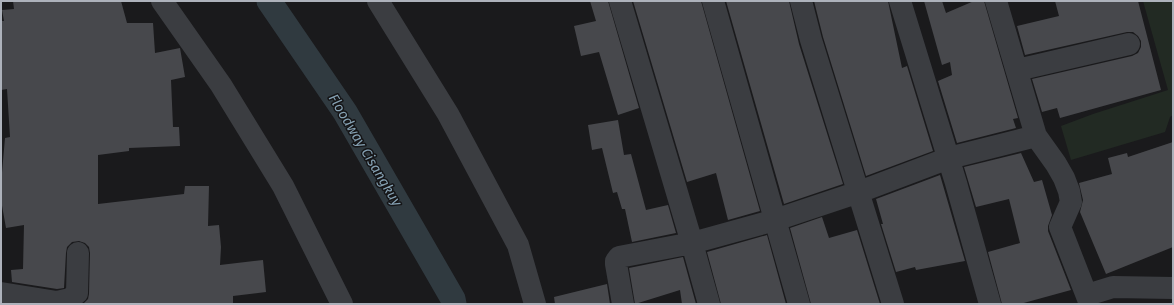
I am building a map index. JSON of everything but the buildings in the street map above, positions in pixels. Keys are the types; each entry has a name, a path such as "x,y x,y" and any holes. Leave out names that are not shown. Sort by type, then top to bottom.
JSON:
{"street":[{"path":"162,1 221,84 283,186 342,304"},
{"path":"378,1 448,114 518,245 535,304"},
{"path":"620,1 692,243 708,304"},
{"path":"713,1 799,304"},
{"path":"801,1 811,40 893,304"},
{"path":"900,1 948,158 990,304"},
{"path":"996,1 1036,136 1056,164 1069,191 1070,202 1060,227 1088,300 1113,287 1173,288"},
{"path":"1016,70 1129,44"},
{"path":"623,304 616,264 617,258 692,243 774,220 859,192 948,158 1036,136"},
{"path":"1,293 57,302 70,299 77,293 78,254"}],"shaded area":[{"path":"1143,1 1173,1 1173,115 1170,117 1165,132 1071,160 1061,126 1168,90"}],"waterway":[{"name":"Floodway Cisangkuy","path":"269,1 345,112 453,299 454,304"}]}
